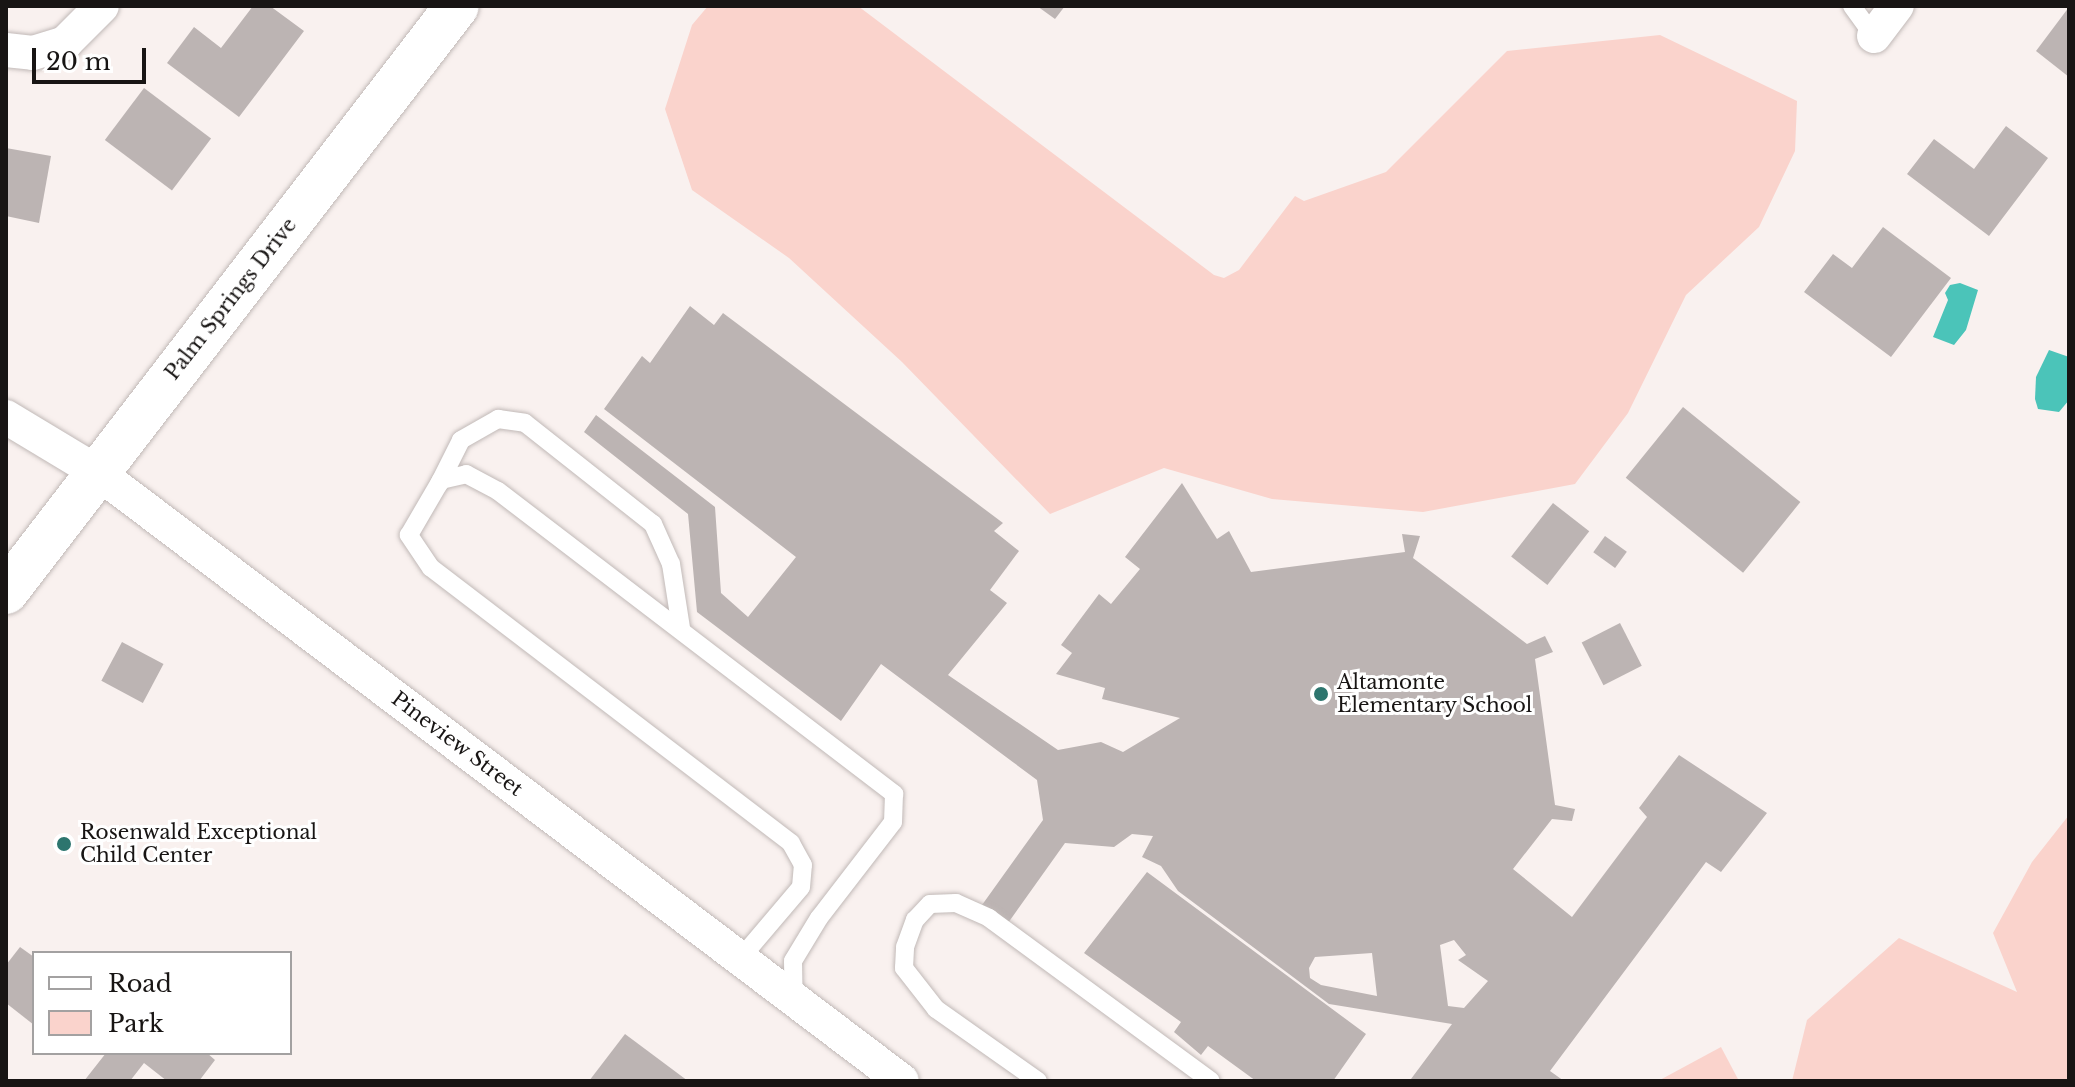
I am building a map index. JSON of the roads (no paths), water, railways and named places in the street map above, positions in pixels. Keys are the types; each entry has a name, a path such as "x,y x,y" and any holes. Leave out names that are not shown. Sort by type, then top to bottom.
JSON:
{"street":[{"path":"20,52 65,43 102,6"},
{"name":"Palm Springs Drive","path":"6,592 457,6"},
{"path":"1874,36 1897,6"},
{"name":"Pineview Street","path":"6,417 97,472 902,1081"}],"lane":[{"path":"1852,6 1874,36"},
{"path":"681,628 671,564 653,524 525,423 498,419 461,440 409,535 431,568 791,843 803,865 801,887 740,959"},
{"path":"439,484 441,480 466,474 498,491 681,628 894,794 893,822 819,918 793,961 794,1000"},
{"path":"1038,1081 936,1009 904,968 905,947 915,920 930,904 956,903 989,918 1211,1081"}],"water":[{"path":"1960,283 1978,290 1966,330 1954,345 1933,337 1948,300 1945,293 1950,285"},
{"path":"2049,350 2069,357 2069,400 2059,412 2038,409 2035,399 2036,377"}],"place":[{"name":"Altamonte Elementary School","path":"1321,694"},
{"name":"Rosenwald Exceptional Child Center","path":"64,844"}]}
